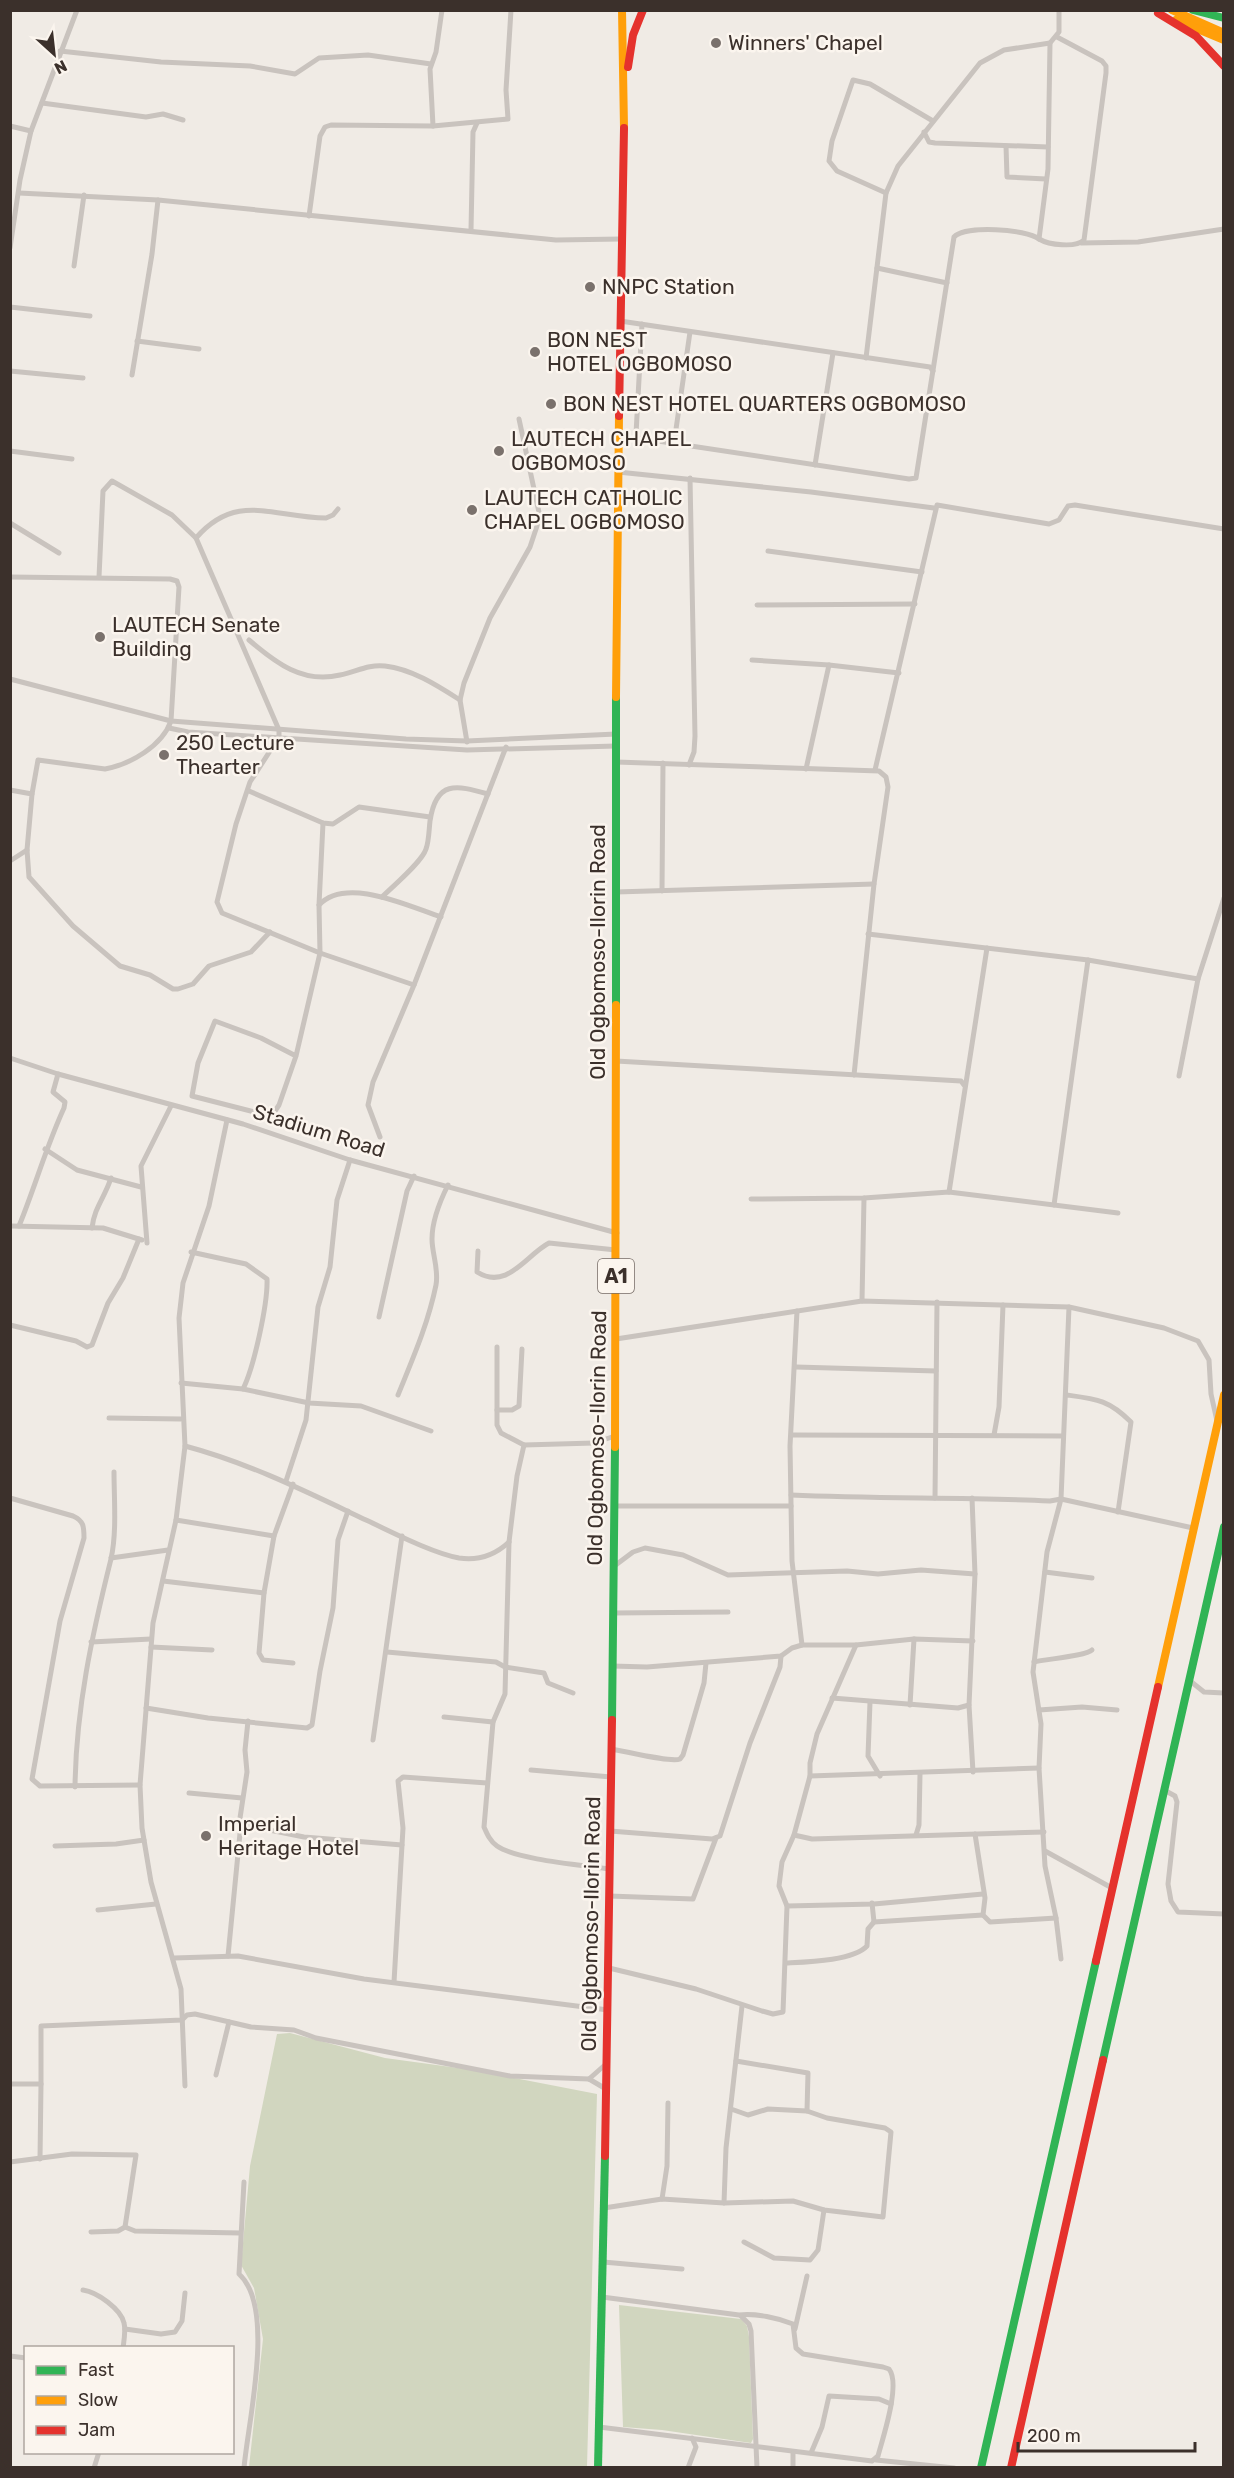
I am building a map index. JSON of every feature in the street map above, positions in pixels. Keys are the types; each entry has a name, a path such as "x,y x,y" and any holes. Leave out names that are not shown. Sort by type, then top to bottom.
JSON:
{"main road":[{"name":"A1","path":"622,10 625,84"},
{"name":"A1","path":"625,84 633,35 643,10"},
{"path":"1172,10 1224,33"},
{"path":"1193,10 1224,18"},
{"path":"1155,11 1224,40"},
{"path":"1155,11 1196,36 1224,66"},
{"name":"Old Ogbomoso-Ilorin Road","path":"598,2468 609,1968 615,1506 616,734 621,239 625,84"},
{"path":"981,2468 1224,1395"},
{"path":"1011,2468 1224,1527"}],"street":[{"path":"10,248 31,131 76,10"},
{"path":"433,126 430,64 436,52 442,10"},
{"path":"309,216 320,136 325,127 331,125 433,126 508,119 506,90 512,10"},
{"path":"866,358 886,193 898,166 970,73 990,56 1004,50 1050,43 1057,37 1060,26 1059,10"},
{"path":"1057,37 1102,61 1106,66 1101,129 1084,240 1081,243"},
{"path":"1039,239 1048,147 1050,43"},
{"path":"60,51 160,62 250,66 295,74 320,58 368,55 430,64"},
{"path":"886,193 837,171 829,161 832,141 853,80 870,84 933,120"},
{"path":"42,103 146,117 164,114 183,120"},
{"path":"471,230 473,132 477,123"},
{"path":"10,126 31,131"},
{"path":"924,132 929,142 1048,147"},
{"path":"1006,146 1007,177 1046,179"},
{"path":"19,193 158,201 556,240 621,239"},
{"path":"74,266 84,195"},
{"path":"10,200 18,201"},
{"path":"132,375 152,254 158,201"},
{"path":"642,324 636,434 642,440 909,479 916,478 954,237 958,232 1025,232 1046,242 1081,243 1138,242 1224,229"},
{"path":"877,268 947,283"},
{"path":"10,307 90,316"},
{"path":"620,321 930,367 933,371"},
{"path":"674,443 690,332"},
{"path":"137,341 199,349"},
{"path":"815,465 833,353"},
{"path":"10,371 83,378"},
{"path":"467,750 460,700 490,618 537,532 540,517 519,419"},
{"path":"10,451 72,459"},
{"path":"618,472 690,478 934,508"},
{"path":"689,765 694,752 690,478"},
{"path":"99,578 103,491 112,481 172,515 196,538 279,734"},
{"path":"874,771 915,604 934,508 940,503 1050,524 1059,520 1068,506 1075,505 1224,529"},
{"path":"196,538 208,524 223,514 254,509 326,518 338,509"},
{"path":"10,523 59,553"},
{"path":"768,551 922,572"},
{"path":"10,577 177,581 179,587 169,728 145,752 116,767 81,766 38,760 32,794 27,850 29,877 73,926 120,966 150,975 173,989 193,984 209,966 251,952 270,932"},
{"path":"757,605 915,604"},
{"path":"249,640 275,662 296,673 321,678 342,675 362,667 384,665 403,669 460,700"},
{"path":"752,660 829,664 899,674"},
{"path":"806,769 829,664"},
{"path":"10,680 171,721 279,734 467,750 616,746"},
{"path":"169,728 188,732 467,741 616,734"},
{"path":"279,734 250,782 249,791 236,824 217,902 222,913 320,953 414,985"},
{"path":"380,1137 368,1105 373,1082 441,917 508,740"},
{"path":"616,762 883,773 888,787 873,884 854,1075"},
{"path":"662,891 663,763"},
{"path":"382,897 426,849 430,817 438,796 452,787 461,786 488,794"},
{"path":"10,790 32,794"},
{"path":"249,791 323,823 333,824 359,807 430,817"},
{"path":"296,1056 261,1038 215,1021 198,1064 192,1096 266,1115 275,1111 279,1105 296,1056 320,953 319,905 323,823"},
{"path":"10,861 27,850"},
{"path":"616,892 873,884"},
{"path":"319,905 337,892 382,897 441,917"},
{"path":"1179,1076 1198,979 1224,898"},
{"path":"868,934 1089,960 1198,979"},
{"path":"949,1192 964,1081 987,948"},
{"path":"1054,1205 1089,960"},
{"name":"Stadium Road","path":"11,1058 58,1074 227,1120 350,1160 448,1185 617,1234"},
{"path":"616,1061 964,1081"},
{"path":"19,1226 38,1179 45,1149 65,1102 53,1092 58,1074"},
{"path":"10,1226 113,1230 147,1243 141,1187 142,1162 171,1106"},
{"path":"185,2086 181,1989 174,1958 156,1904 144,1840 140,1785 151,1639 176,1520 185,1446 181,1419 179,1318 183,1283 191,1252 209,1206 227,1120"},
{"path":"45,1149 70,1167 141,1187"},
{"path":"286,1482 309,1403 317,1317 330,1267 337,1200 350,1160"},
{"path":"380,1317 407,1191 414,1176"},
{"path":"92,1228 94,1210 102,1203 111,1178"},
{"path":"398,1395 423,1334 436,1285 437,1274 432,1238 438,1206 448,1185"},
{"path":"751,1198 864,1198 949,1192 1118,1213"},
{"path":"862,1301 864,1198"},
{"path":"10,1325 76,1341 89,1347 94,1341 108,1303 123,1278 139,1239"},
{"path":"478,1251 477,1272 496,1277 522,1265 547,1244 616,1250"},
{"path":"191,1252 246,1264 267,1279 268,1293 254,1358 243,1389"},
{"path":"616,1339 862,1301 1069,1307 1164,1328 1198,1341 1209,1360 1211,1394 1217,1422"},
{"path":"935,1498 937,1302"},
{"path":"994,1435 999,1407 1003,1305"},
{"path":"1061,1959 1056,1918 1046,1872 1039,1768 1039,1710 1034,1662 1044,1572 1061,1499 1069,1307"},
{"path":"797,1311 791,1506 793,1573 802,1645"},
{"path":"497,1347 498,1430 524,1445 588,1444 615,1436"},
{"path":"497,1410 512,1410 519,1406 522,1349"},
{"path":"796,1367 936,1371"},
{"path":"181,1383 243,1389 309,1403 361,1406 431,1431"},
{"path":"1067,1395 1101,1400 1116,1407 1131,1422 1118,1512"},
{"path":"109,1418 181,1419"},
{"path":"792,1435 1062,1436"},
{"path":"524,1445 517,1476 509,1542 505,1694 493,1722 484,1827 488,1838 497,1847 517,1855 609,1869"},
{"path":"185,1446 216,1454 293,1484 402,1536 459,1558 495,1555 509,1542"},
{"path":"75,1787 76,1737 91,1642 111,1558 114,1472"},
{"path":"293,1484 274,1536 264,1593 260,1657 268,1661 293,1663"},
{"path":"791,1496 1050,1501 1061,1499 1193,1528"},
{"path":"10,1498 73,1516 80,1519 84,1526 84,1538 60,1621 32,1779 40,1786 140,1785"},
{"path":"972,1498 975,1574 969,1705 973,1772"},
{"path":"615,1506 791,1506"},
{"path":"146,1708 208,1718 308,1728 312,1725 333,1608 338,1540 348,1511"},
{"path":"176,1520 274,1536"},
{"path":"373,1740 402,1536"},
{"path":"613,1567 633,1552 655,1548 683,1555 728,1575 847,1570 878,1574 921,1570 975,1574"},
{"path":"111,1558 168,1550"},
{"path":"1044,1572 1092,1578"},
{"path":"163,1581 264,1593"},
{"path":"613,1613 728,1612"},
{"path":"91,1642 151,1639"},
{"path":"612,1666 648,1667 781,1656 792,1648 802,1645 856,1645 914,1640 973,1641"},
{"path":"910,1705 914,1640"},
{"path":"609,1968 696,1989 742,2006 773,2014 783,2012 787,1906 779,1886 782,1862 794,1835 810,1776 813,1747 856,1645"},
{"path":"151,1647 212,1650"},
{"path":"1034,1662 1063,1656 1084,1655 1092,1650"},
{"path":"387,1652 496,1662 505,1667 544,1673 548,1683 573,1693"},
{"path":"496,1662 506,1653"},
{"path":"609,1896 693,1899 716,1838 724,1828 750,1743 780,1667 781,1656"},
{"path":"611,1749 648,1754 669,1761 680,1760 684,1755 704,1683 705,1663"},
{"path":"1189,1680 1204,1692 1224,1693"},
{"path":"832,1698 958,1708 969,1705"},
{"path":"870,1702 868,1756 880,1776"},
{"path":"1039,1710 1082,1707 1117,1710"},
{"path":"444,1718 493,1722"},
{"path":"228,1956 242,1798 247,1772 245,1750 248,1721"},
{"path":"810,1776 880,1776 1039,1768"},
{"path":"531,1770 611,1777"},
{"path":"916,1836 920,1774"},
{"path":"394,1982 403,1815 397,1789 400,1778 487,1783"},
{"path":"1164,1790 1174,1796 1176,1802 1168,1884 1171,1901 1178,1912 1224,1914"},
{"path":"189,1794 242,1798"},
{"path":"241,1823 248,1827 304,1837 402,1845"},
{"path":"610,1831 716,1838"},
{"path":"794,1835 812,1839 1044,1832"},
{"path":"975,1834 983,1894 983,1915 990,1922 1056,1918"},
{"path":"55,1846 116,1844 144,1840"},
{"path":"1045,1851 1112,1888"},
{"path":"787,1906 872,1904 983,1894"},
{"path":"98,1910 156,1904"},
{"path":"786,1963 810,1962 857,1954 867,1946 868,1929 873,1922 872,1904"},
{"path":"873,1922 983,1915"},
{"path":"174,1958 228,1956 394,1982 608,2010"},
{"path":"724,2203 726,2148 742,2006"},
{"path":"40,2159 41,2026 182,2020 187,2015 195,2014 251,2027 294,2030 316,2038 510,2076 589,2079 606,2089"},
{"path":"216,2075 230,2022"},
{"path":"736,2061 808,2073 807,2110"},
{"path":"589,2079 606,2063"},
{"path":"10,2084 41,2084"},
{"path":"662,2199 667,2166 668,2103"},
{"path":"604,2208 662,2199 724,2203 793,2201 824,2210 884,2217 892,2133 885,2128 827,2118 807,2110 768,2109 748,2115 732,2109"},
{"path":"10,2162 72,2154 136,2155 125,2227"},
{"path":"244,2182 239,2274 245,2280 251,2293 258,2327 244,2468"},
{"path":"744,2242 774,2258 810,2260 818,2250 824,2210"},
{"path":"91,2232 118,2231 125,2227"},
{"path":"125,2227 135,2231 240,2233"},
{"path":"603,2262 682,2269"},
{"path":"807,2276 795,2329 796,2348 802,2354 889,2369 894,2379 891,2404 876,2460"},
{"path":"83,2290 95,2292 122,2318 125,2328 123,2346"},
{"path":"125,2328 161,2334 175,2332 182,2320 185,2293"},
{"path":"602,2297 739,2315 748,2314 785,2321 793,2324 795,2329"},
{"path":"739,2315 749,2324 751,2331 757,2468"},
{"path":"811,2453 831,2395 879,2399 891,2404"},
{"path":"599,2427 793,2453 954,2468"},
{"path":"688,2468 696,2447 693,2438"},
{"path":"793,2453 794,2468"},
{"path":"855,2460 855,2468"}],"green space":[{"path":"290,2033 385,2058 473,2070 597,2094 587,2467 249,2467 263,2339 254,2288 241,2265 250,2166 277,2034"},
{"path":"619,2305 741,2319 747,2326 749,2337 753,2439 751,2443 662,2430 623,2427"}],"traffic: fast":[{"path":"1193,10 1224,18"},
{"path":"616,697 616,1005"},
{"path":"612,1720 615,1447"},
{"path":"1103,2060 1224,1527"},
{"path":"981,2468 1096,1961"},
{"path":"598,2468 605,2156"}],"traffic: slow":[{"path":"622,10 624,128"},
{"path":"1172,10 1224,33"},
{"path":"1176,20 1224,40"},
{"path":"616,697 619,416"},
{"path":"615,1447 616,1005"},
{"path":"1158,1687 1224,1395"}],"traffic: jam":[{"path":"628,67 633,35 643,10"},
{"path":"1158,13 1196,36 1224,66"},
{"path":"619,416 624,128"},
{"path":"1096,1961 1158,1687"},
{"path":"605,2156 612,1720"},
{"path":"1011,2468 1103,2060"}],"place":[{"name":"Winners' Chapel","path":"716,43"},
{"name":"NNPC Station","path":"590,287"},
{"name":"BON NEST HOTEL OGBOMOSO","path":"535,352"},
{"name":"BON NEST HOTEL QUARTERS OGBOMOSO","path":"551,404"},
{"name":"LAUTECH CHAPEL OGBOMOSO","path":"499,451"},
{"name":"LAUTECH CATHOLIC CHAPEL OGBOMOSO","path":"472,510"},
{"name":"LAUTECH Senate Building","path":"100,637"},
{"name":"250 Lecture Thearter","path":"164,755"},
{"name":"Imperial Heritage Hotel","path":"206,1836"}]}
